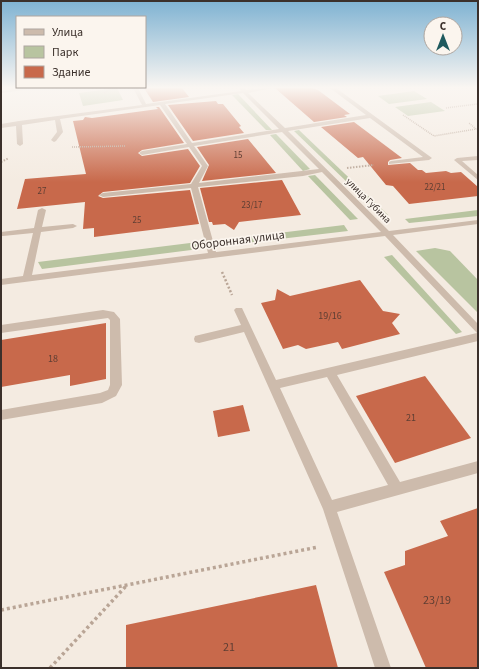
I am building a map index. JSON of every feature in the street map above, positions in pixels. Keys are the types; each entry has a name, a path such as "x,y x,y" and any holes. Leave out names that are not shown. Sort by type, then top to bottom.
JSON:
{"street":[{"path":"1,126 48,119"},
{"path":"54,140 60,132 57,119"},
{"path":"173,119 205,166 194,185 214,255"},
{"name":"улица Губина","path":"273,119 386,233 478,330"},
{"path":"142,153 350,119"},
{"path":"376,120 381,119"},
{"path":"376,120 428,158 391,163"},
{"path":"19,123 20,144"},
{"path":"478,158 457,160 478,178"},
{"path":"103,195 303,174 324,170"},
{"path":"27,279 42,210"},
{"name":"Оборонная улица","path":"1,282 478,222"},
{"path":"3,234 73,226"},
{"path":"239,310 329,508 383,668"},
{"path":"1,329 111,314 115,319 116,385 112,393 102,398 1,415"},
{"path":"200,339 247,327"},
{"path":"274,385 478,337"},
{"path":"330,372 397,489"},
{"path":"329,508 478,467"}],"path":[{"path":"410,119 434,136 476,129 469,123"},
{"path":"65,147 128,146"},
{"path":"345,168 391,163"},
{"path":"219,266 239,310"},
{"path":"1,610 341,543"},
{"path":"50,668 127,585"}],"green space":[{"path":"256,119 262,119 272,130 266,130"},
{"path":"299,130 388,215 386,216 377,211 294,131"},
{"path":"276,134 310,169 303,171 270,135"},
{"path":"315,175 358,219 350,220 308,176"},
{"path":"478,210 478,216 409,223 405,219"},
{"path":"344,225 348,231 221,246 220,240"},
{"path":"198,242 199,249 42,269 38,262"},
{"path":"435,248 450,251 478,280 478,313 416,251"},
{"path":"392,255 462,332 456,334 384,257"}],"building":[{"path":"167,119 184,143 142,150 138,153 142,156 188,149 200,166 190,183 103,192 98,196 103,198 190,190 199,224 94,237 94,228 83,229 85,202 17,209 25,179 86,174 73,121"},
{"path":"178,119 235,119 244,133 193,141"},
{"path":"311,119 332,119 314,122"},
{"path":"354,122 402,158 390,160 388,165 410,163 418,170 422,170 426,173 446,171 451,173 461,172 478,187 478,196 409,204 393,186 386,185 363,157 358,158 321,127"},
{"path":"248,139 276,173 202,181 209,165 197,147"},
{"path":"282,180 301,215 239,222 234,230 225,224 213,225 212,222 209,222 200,188"},
{"path":"360,280 383,311 400,314 392,323 400,334 342,349 338,342 306,349 298,345 283,349 261,303 275,300 277,289 290,296"},
{"path":"106,323 106,379 70,386 70,375 1,387 1,340"},
{"path":"425,376 471,438 395,463 356,396"},
{"path":"243,405 250,431 218,437 213,411"},
{"path":"478,508 478,668 426,668 384,572 405,565 405,551 448,536 440,521"},
{"path":"316,585 338,668 126,668 126,625"}]}
